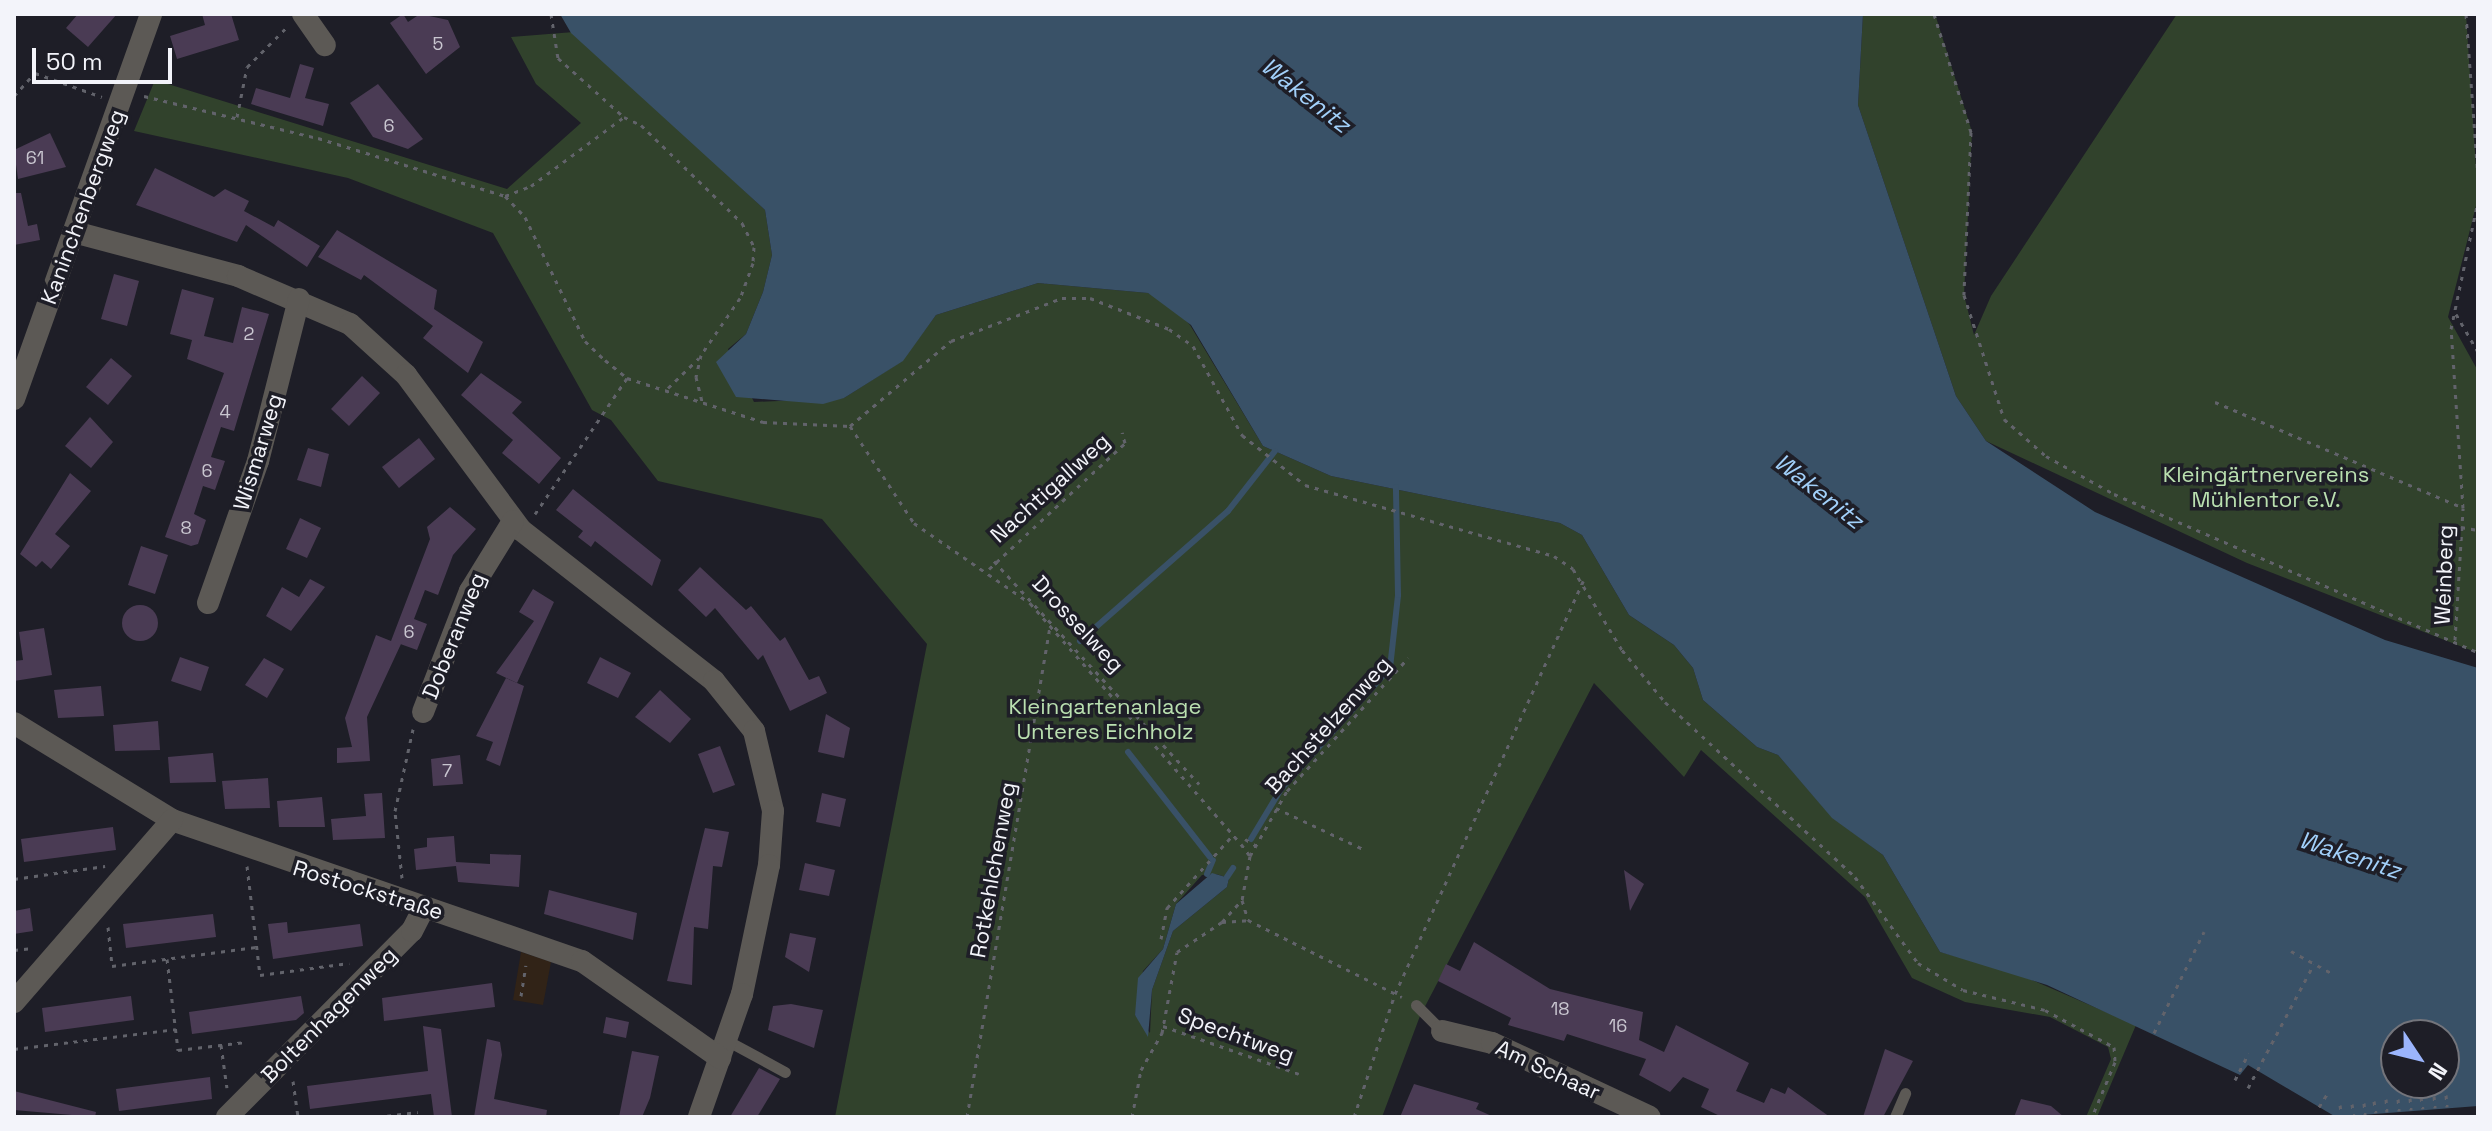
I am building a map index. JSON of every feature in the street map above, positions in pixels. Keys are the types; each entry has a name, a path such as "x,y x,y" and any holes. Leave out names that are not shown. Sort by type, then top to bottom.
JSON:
{"street":[{"name":"Kaninchenbergweg","path":"14,399 151,14"},
{"path":"294,20 325,45"},
{"path":"74,232 299,299 350,324 406,375 517,525 714,681 754,731 773,811 769,865 723,1049 699,1117"},
{"name":"Wismarweg","path":"208,603 258,461 299,299"},
{"name":"Doberanweg","path":"423,712 470,591 517,525"},
{"name":"Rostockstraße","path":"14,723 172,820 245,850 582,961 723,1049"},
{"path":"14,1002 172,820"},
{"name":"Boltenhagenweg","path":"229,1114 374,969 414,904"},
{"name":"Am Schaar","path":"1442,1031 1492,1043 1650,1117"}],"lane":[{"path":"1416,1005 1442,1031"},
{"path":"723,1049 785,1072"},
{"path":"1895,1117 1905,1093"}],"path":[{"path":"551,14 558,58 624,117 641,125 742,223 754,247 740,298 701,355 668,388"},
{"path":"1934,14 1971,132 1964,295 2004,419 2046,456 2114,494 2478,652"},
{"path":"2466,14 2478,176"},
{"path":"237,117 247,67 294,20"},
{"path":"14,96 35,73 123,97 237,117 505,196 525,217 585,341 627,378 668,388 704,406 763,422 850,426 951,341 1044,303 1090,298 1183,337 1242,435 1305,485 1554,556 1584,580 1622,650 1665,702 1855,877 1918,963 1954,987 2045,1010 2114,1047 2117,1058 2092,1117"},
{"path":"505,196 531,186 624,117"},
{"name":"Weinberg","path":"2454,642 2461,630 2463,508 2455,312 2478,201"},
{"path":"2455,312 2478,352"},
{"path":"701,355 696,377 704,406"},
{"path":"517,525 627,378"},
{"path":"2215,402 2463,508"},
{"path":"850,426 914,523 989,569 1050,628 1146,733 1250,856"},
{"name":"Nachtigallweg","path":"989,569 994,561 1125,443 1122,432"},
{"path":"2461,527 2478,530"},
{"name":"Drosselweg","path":"994,561 1152,728 1199,784"},
{"path":"1354,1117 1395,994 1584,580"},
{"name":"Rotkehlchenweg","path":"967,1117 1050,628"},
{"name":"Bachstelzenweg","path":"1242,900 1250,856 1276,807 1408,658"},
{"path":"414,904 395,811 406,741 423,712"},
{"path":"1146,733 1152,728"},
{"path":"1276,807 1363,849"},
{"path":"1161,939 1167,908 1233,835"},
{"path":"1245,839 1255,845"},
{"path":"245,850 260,975 368,960 374,969"},
{"path":"14,879 116,864"},
{"path":"1242,900 1248,920"},
{"path":"1132,1117 1141,1070 1163,1026 1177,952 1222,922 1242,900"},
{"path":"97,910 107,918 112,966 257,947"},
{"path":"1222,922 1248,920 1395,994"},
{"path":"2154,1033 2204,932"},
{"path":"14,950 42,947"},
{"path":"2291,951 2333,974"},
{"path":"521,996 528,954"},
{"path":"167,959 178,1050 246,1042"},
{"path":"2248,1088 2314,964"},
{"name":"Spechtweg","path":"1163,1026 1299,1074"},
{"path":"14,1049 176,1029"},
{"path":"221,1045 229,1114"},
{"path":"2235,1080 2249,1053"},
{"path":"289,1055 298,1117"},
{"path":"2319,1107 2327,1094"},
{"path":"2386,1099 2387,1112"},
{"path":"2398,1099 2399,1111"},
{"path":"2410,1099 2411,1110"},
{"path":"2421,1099 2423,1109"},
{"path":"2434,1099 2435,1108"},
{"path":"2446,1099 2447,1107"},
{"path":"2374,1101 2376,1113"},
{"path":"2364,1103 2365,1115"},
{"path":"2352,1104 2354,1116"},
{"path":"2340,1105 2342,1117"},
{"path":"377,1117 418,1112"}],"shaded area":[{"path":"521,952 551,962 543,1005 513,1000"}],"green space":[{"name":"Kleingärtnervereins Mühlentor e.V.","path":"1863,14 1935,14 1972,132 1964,295 1974,335 1991,296 2177,14 2466,14 2478,198 2448,317 2478,371 2478,653 2247,563 1986,441 1956,396 1858,105"},
{"name":"Kleingartenanlage Unteres Eichholz","path":"574,32 765,210 772,255 763,292 746,334 728,349 754,402 844,398 902,361 936,315 1038,283 1148,293 1170,303 1190,325 1263,446 1331,476 1560,523 1582,535 1629,615 1674,645 1693,668 1703,700 1757,747 1778,755 1832,817 1883,855 1940,952 2011,971 2136,1025 2097,1117 2086,1117 2111,1059 2108,1047 2050,1017 1965,1002 1912,978 1865,897 1701,750 1684,777 1594,683 1420,1016 1382,1117 835,1117 927,644 822,519 658,481 611,420 592,410 493,233 348,178 134,131 155,80 507,189 581,123 536,84 511,37","holes":["1216,874 1229,878 1227,887 1173,931 1152,990 1150,1033 1135,1015 1143,971 1163,949 1176,904 1202,875"]}],"water":[{"name":"Wakenitz","path":"560,14 1863,14 1858,105 1956,396 1986,441 2095,512 2385,640 2478,668 2478,1106 2336,1117 2248,1065 2240,1075 2047,985 1940,952 1883,855 1832,818 1778,755 1757,747 1703,700 1693,668 1674,645 1629,615 1582,535 1560,523 1331,476 1263,446 1191,325 1148,293 1038,283 936,315 903,361 844,398 823,404 736,397 716,362 746,334 763,292 772,255 765,210 571,33"},
{"path":"1212,873 1229,878 1227,887 1173,931 1152,990 1148,1037 1135,1015 1138,978 1163,949 1176,904"}],"building":[{"path":"78,14 117,14 88,47 66,28"},
{"path":"202,14 231,14 239,40 177,59 170,36 205,25"},
{"path":"403,14 408,22 420,14 448,20 460,47 426,74 390,23"},
{"path":"300,64 314,68 305,98 329,104 323,126 251,104 256,88 290,98"},
{"path":"378,84 423,139 408,149 373,137 350,103"},
{"path":"50,133 66,167 18,179 14,150"},
{"path":"155,168 214,197 225,189 249,201 244,211 274,227 278,220 320,246 307,267 246,225 237,242 136,205"},
{"path":"14,193 21,193 28,226 37,224 40,240 14,245"},
{"path":"337,230 437,290 434,309 483,342 468,373 423,338 433,326 364,275 361,280 318,257"},
{"path":"114,274 139,281 127,326 101,319"},
{"path":"182,289 214,298 204,336 233,343 242,307 269,314 234,431 221,427 211,457 225,461 215,490 203,486 194,514 206,520 198,544 191,546 165,537 224,373 187,359 192,340 170,334"},
{"path":"111,358 132,376 108,405 86,387"},
{"path":"481,373 522,402 512,413 561,458 539,484 502,453 513,440 461,395"},
{"path":"362,376 380,393 349,426 331,409"},
{"path":"90,417 113,442 91,468 65,446"},
{"path":"419,438 435,459 399,488 382,467"},
{"path":"308,448 329,454 321,487 297,480"},
{"path":"70,473 91,491 55,534 70,546 51,569 42,561 36,567 20,554"},
{"path":"573,489 661,560 652,586 595,541 591,547 578,537 583,531 556,510"},
{"path":"450,507 476,529 453,555 438,595 425,590 414,619 427,624 417,650 401,644 367,717 370,761 337,763 337,748 352,747 345,718 376,635 391,641 430,539 427,527"},
{"path":"300,518 321,528 307,558 286,549"},
{"path":"141,546 168,555 155,594 128,585"},
{"path":"700,567 746,610 751,606 780,641 785,637 809,680 819,676 827,693 790,711 763,655 758,660 715,608 706,617 678,590"},
{"path":"310,579 325,587 291,631 266,616 282,587 299,597"},
{"path":"533,589 554,602 517,683 496,673 534,621 519,612"},
{"path":"140,605 153,610 158,623 153,636 140,641 127,636 122,623 127,610"},
{"path":"44,628 52,675 14,681 14,661 23,660 19,632"},
{"path":"180,657 209,667 201,691 171,681"},
{"path":"600,657 631,673 618,698 587,683"},
{"path":"264,658 284,669 267,698 245,685"},
{"path":"506,678 524,686 500,766 486,760 493,742 476,736"},
{"path":"101,686 104,716 58,718 54,690"},
{"path":"660,690 691,719 670,743 635,717"},
{"path":"826,714 850,728 844,758 818,752"},
{"path":"158,721 160,750 115,751 113,725"},
{"path":"720,746 735,785 713,793 698,754"},
{"path":"213,753 216,782 170,783 168,757"},
{"path":"460,755 463,784 433,786 431,759"},
{"path":"268,778 270,808 225,809 222,781"},
{"path":"382,793 385,838 333,840 331,819 366,816 364,794"},
{"path":"822,793 846,799 840,827 816,822"},
{"path":"322,797 325,827 279,827 277,801"},
{"path":"113,827 116,850 24,862 21,839"},
{"path":"705,828 729,832 722,867 713,866 708,929 694,927 692,985 667,981"},
{"path":"454,836 456,862 490,864 490,854 521,855 519,887 458,882 456,866 416,870 414,849 427,847 427,838"},
{"path":"805,863 835,870 829,896 799,890"},
{"path":"1624,870 1644,884 1630,911"},
{"path":"549,890 637,913 633,940 544,914"},
{"path":"30,908 33,931 14,934 14,911"},
{"path":"213,914 216,937 126,948 123,924"},
{"path":"287,922 288,933 360,924 363,946 273,959 268,924"},
{"path":"790,933 816,938 809,972 785,957"},
{"path":"1474,942 1550,989 1643,1012 1639,1040 1664,1052 1676,1025 1749,1063 1736,1091 1764,1103 1771,1088 1785,1094 1788,1087 1830,1117 1722,1117 1701,1107 1709,1089 1683,1077 1670,1092 1639,1075 1646,1059 1567,1034 1564,1041 1508,1025 1511,1018 1438,981 1446,964 1460,971"},
{"path":"492,983 495,1007 384,1021 382,998"},
{"path":"131,996 134,1020 45,1032 42,1008"},
{"path":"301,996 304,1013 296,1020 192,1034 189,1012"},
{"path":"791,1004 823,1010 814,1048 768,1030 773,1006"},
{"path":"606,1017 629,1022 626,1038 603,1033"},
{"path":"423,1026 441,1029 452,1117 434,1117 431,1094 310,1109 307,1086 428,1071"},
{"path":"487,1039 500,1042 502,1055 494,1099 547,1110 546,1117 474,1117"},
{"path":"1885,1049 1913,1061 1883,1117 1863,1117"},
{"path":"632,1051 659,1056 650,1098 642,1117 619,1117"},
{"path":"759,1068 780,1079 757,1117 730,1117"},
{"path":"210,1077 212,1099 119,1111 116,1089"},
{"path":"1414,1084 1479,1103 1476,1109 1494,1117 1400,1117"},
{"path":"14,1091 96,1112 95,1117 14,1110"},
{"path":"2021,1099 2051,1106 2064,1117 2014,1117"}],"waterway":[{"path":"1080,641 1228,511 1275,451"},
{"path":"1251,839 1281,789 1390,668 1398,595 1396,487"},
{"path":"1128,752 1210,857"},
{"path":"1207,874 1213,860"},
{"path":"1227,877 1233,868"}]}
